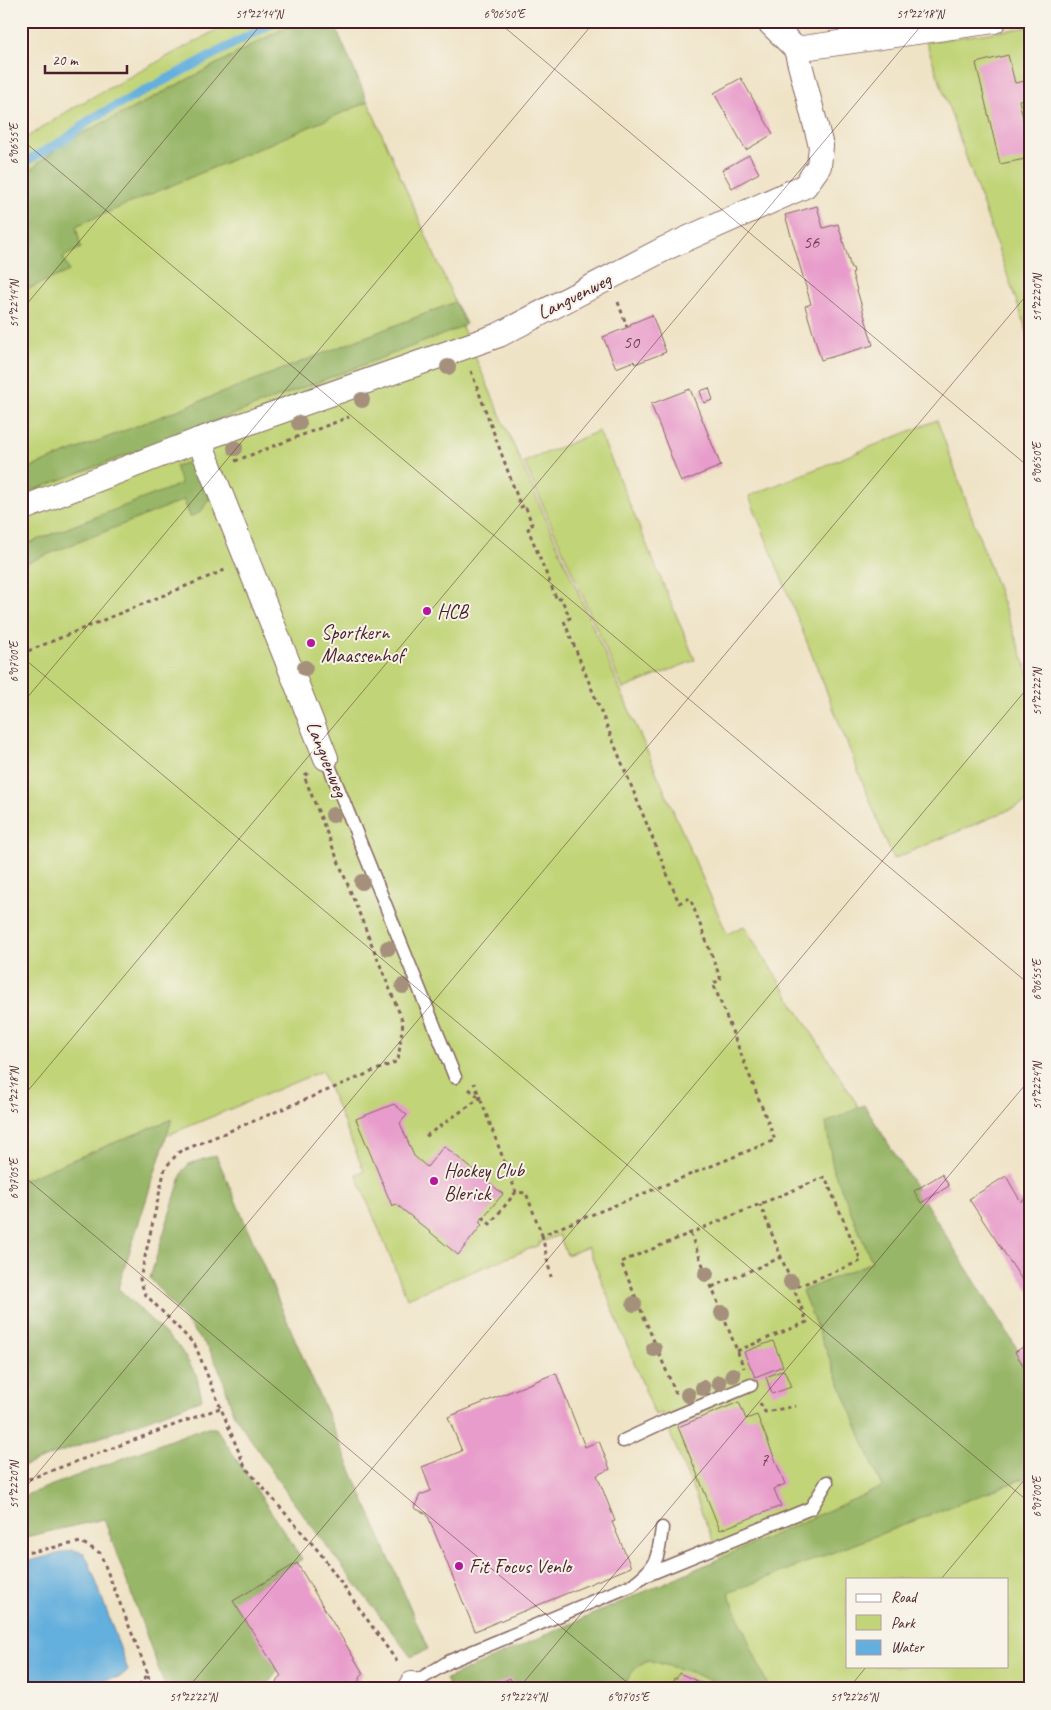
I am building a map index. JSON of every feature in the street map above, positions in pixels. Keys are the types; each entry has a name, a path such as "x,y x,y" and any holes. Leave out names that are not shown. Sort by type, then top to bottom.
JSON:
{"street":[{"path":"768,21 796,49 994,21"},
{"name":"Langvenweg","path":"21,509 199,440 498,335 666,248 805,186 819,166 822,146 796,49"},
{"name":"Langvenweg","path":"199,440 326,758"}],"lane":[{"name":"Langvenweg","path":"326,758 455,1077"},
{"path":"623,1441 684,1413 751,1386"},
{"path":"413,1687 450,1660 632,1585 647,1575 811,1508 826,1482"},
{"path":"647,1575 658,1556 662,1528"}],"path":[{"path":"470,370 521,507 525,505 533,527 528,529 557,600 562,598 570,618 564,621 679,902 690,898 721,980 713,983 775,1140 542,1235"},
{"path":"231,463 350,417"},
{"path":"21,654 247,562"},
{"path":"326,758 304,776 403,1022 398,1061 179,1152 165,1168 140,1279 145,1294 195,1345 245,1467 320,1553 413,1687"},
{"path":"455,1077 480,1098"},
{"path":"473,1080 516,1192"},
{"path":"426,1136 480,1098"},
{"path":"684,1413 621,1262 825,1177 861,1260 794,1288"},
{"path":"516,1192 526,1193 542,1235 551,1277"},
{"path":"483,1218 490,1224 516,1192"},
{"path":"737,1351 807,1322 760,1204"},
{"path":"690,1233 751,1386 765,1412 796,1406"},
{"path":"712,1287 782,1257"},
{"path":"21,1482 220,1408"},
{"path":"21,1554 81,1542 100,1553 148,1674 151,1689"},
{"path":"136,1689 148,1674"}],"green space":[{"path":"233,21 298,21 122,114 68,140 37,164 21,180 21,141 76,106"},
{"path":"298,21 333,21 368,102 76,226 81,248 63,257 69,271 21,292 21,180 37,164 68,140 122,114"},
{"path":"1030,27 1030,340 926,42"},
{"name":"Sportkern Maassenhof","path":"368,102 455,302 452,304 727,934 744,926 862,1112 896,1252 803,1291 1030,1462 1030,1689 439,1689 724,1568 662,1413 655,1415 588,1247 567,1255 559,1235 539,1243 539,1245 407,1298 356,1174 364,1171 322,1071 21,1196 21,240"},
{"path":"455,302 466,324 455,330 21,495 21,471"},
{"path":"937,420 1030,678 1030,801 893,859 749,496"},
{"path":"599,431 695,660 623,689 524,462"},
{"path":"190,462 201,468 212,494 201,512 190,517 184,500 21,565 21,546 181,484 175,466"},
{"path":"864,1105 1030,1369 1030,1476 728,1593 769,1689 727,1689 694,1673 648,1660 639,1665 623,1689 450,1689 446,1679 882,1487 802,1291 872,1262 833,1169 826,1123"},
{"path":"172,1119 118,1288 179,1347 196,1374 202,1399 21,1467 21,1181"},
{"path":"216,1155 428,1649 411,1657 291,1499 233,1413 222,1375 209,1349 150,1278 183,1170 189,1164"},
{"path":"202,1428 216,1428 302,1559 237,1599 278,1669 265,1689 166,1689 104,1519 21,1538 21,1497"}],"water":[{"path":"73,1550 84,1553 90,1565 128,1670 120,1677 56,1689 21,1689 21,1563"}],"building":[{"path":"1008,55 1015,83 1030,80 1030,97 1019,100 1027,137 1030,136 1030,158 1000,164 976,63"},
{"path":"741,78 773,134 746,150 714,93"},
{"path":"749,155 759,173 732,188 722,170"},
{"path":"817,206 823,228 838,224 851,268 853,268 854,272 852,273 873,345 821,360 805,306 811,304 785,215"},
{"path":"652,315 666,352 635,364 634,361 616,368 603,337"},
{"path":"709,388 713,400 704,403 700,391"},
{"path":"690,389 721,466 681,482 651,404"},
{"name":"Hockey Club Blerick","path":"394,1104 407,1115 400,1123 414,1156 427,1167 444,1146 503,1194 479,1222 482,1225 458,1255 396,1204 392,1206 356,1119"},
{"path":"942,1174 949,1186 921,1203 914,1191"},
{"path":"1006,1176 1021,1202 1030,1195 1030,1292 969,1199"},
{"path":"773,1341 783,1366 755,1377 744,1352"},
{"path":"1030,1343 1030,1376 1015,1352"},
{"path":"784,1370 791,1387 772,1394 766,1377"},
{"path":"556,1373 585,1447 599,1441 610,1469 597,1475 615,1521 612,1522 631,1567 475,1631 427,1514 414,1508 420,1495 431,1491 422,1467 462,1451 448,1417"},
{"path":"739,1402 746,1419 757,1415 785,1484 774,1489 781,1506 720,1530 678,1427"},
{"path":"297,1563 363,1673 354,1689 273,1689 281,1676 233,1601"},
{"path":"679,1673 715,1689 672,1689 675,1683 673,1682 674,1678 676,1679"},
{"path":"510,1678 514,1686 509,1689 488,1689"}],"waterway":[{"path":"21,164 66,139 91,119 277,21"}],"place":[{"name":"HCB","path":"427,611"},
{"name":"Sportkern Maassenhof","path":"311,643"},
{"name":"Hockey Club Blerick","path":"434,1181"},
{"name":"Fit Focus Venlo","path":"459,1566"}]}
